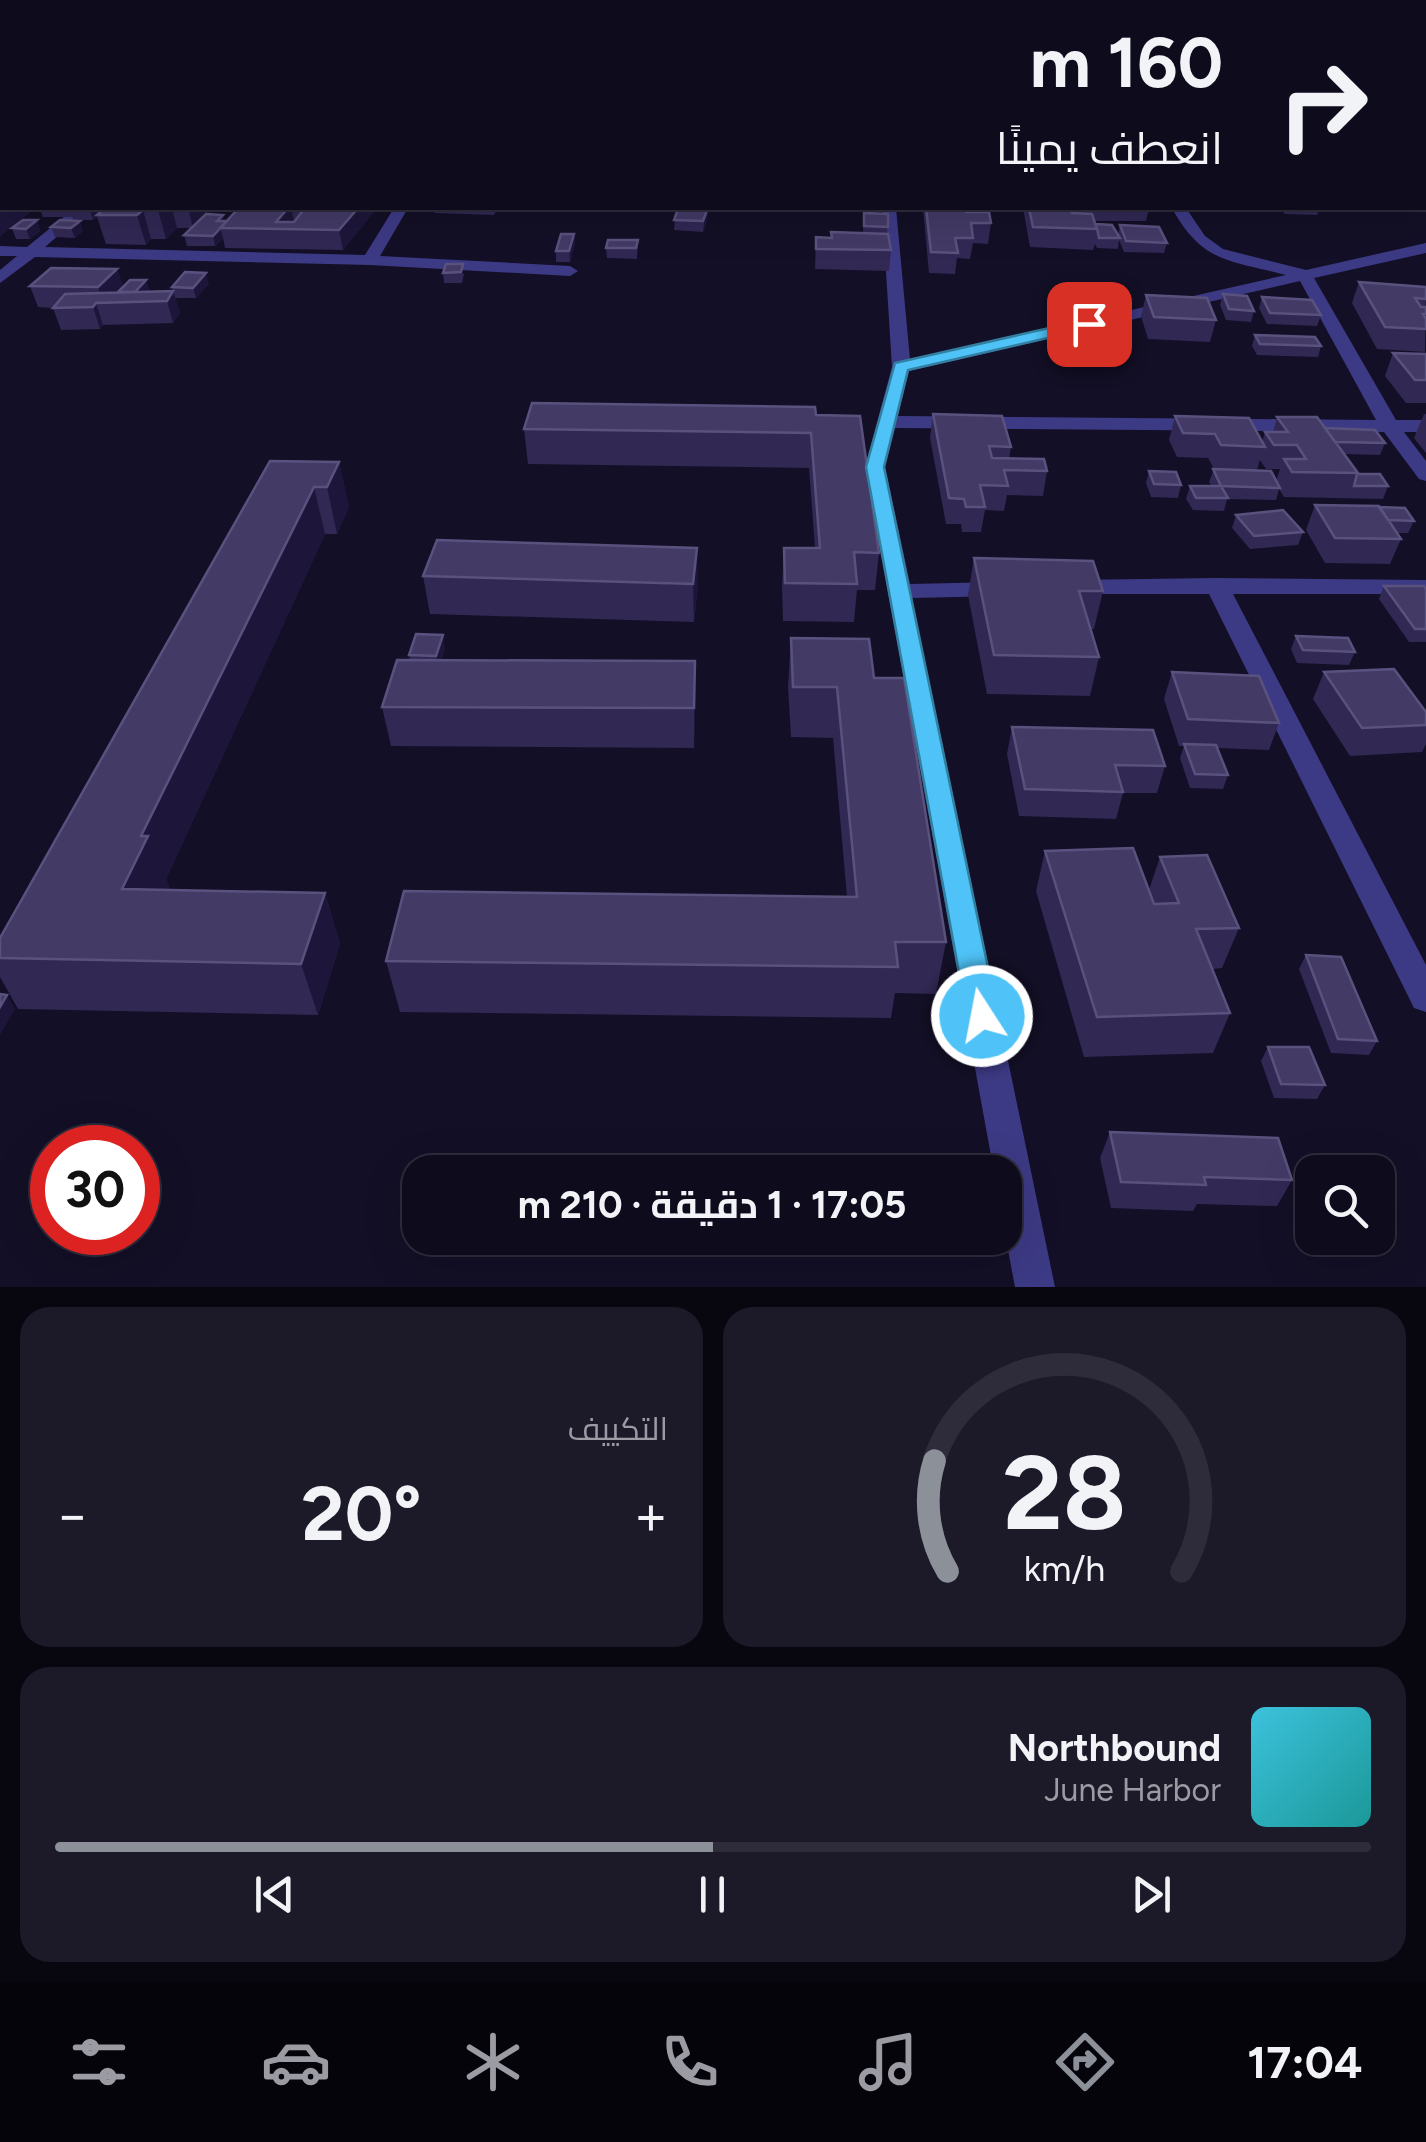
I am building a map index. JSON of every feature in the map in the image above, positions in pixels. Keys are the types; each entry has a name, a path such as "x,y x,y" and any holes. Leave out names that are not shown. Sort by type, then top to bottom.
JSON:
{"street":[{"path":"0,278 81,210"},
{"path":"370,260 400,210"},
{"path":"889,210 900,367 875,467 1035,1287"},
{"path":"1180,210 1200,240 1218,252 1304,274 1389,426 1426,475"},
{"path":"900,367 1426,248"},
{"path":"0,251 370,260 570,271"},
{"path":"886,422 1426,426"},
{"path":"899,591 1216,585 1426,587"},
{"path":"1216,585 1426,998"}],"building":[{"path":"103,210 143,210 137,215 97,215"},
{"path":"237,210 286,210 276,222 294,222 303,210 356,210 339,230 220,228"},
{"path":"678,210 707,210 703,221 674,220"},
{"path":"926,210 989,212 991,223 971,223 973,238 955,238 958,253 931,252"},
{"path":"1029,210 1071,210 1092,214 1097,229 1033,227"},
{"path":"864,213 888,214 888,227 864,226"},
{"path":"206,214 223,215 217,221 227,221 213,236 184,235"},
{"path":"23,220 37,220 26,229 12,228"},
{"path":"60,220 80,221 71,228 51,227"},
{"path":"1096,224 1112,225 1120,238 1099,238"},
{"path":"1120,225 1159,227 1167,243 1126,241"},
{"path":"831,232 888,234 891,250 816,249 816,237 832,238"},
{"path":"561,234 574,234 569,251 556,251"},
{"path":"608,240 638,240 636,248 606,248"},
{"path":"446,264 463,264 461,272 443,273"},
{"path":"51,268 117,269 98,287 30,286"},
{"path":"185,272 206,273 193,288 172,287"},
{"path":"130,280 146,280 135,292 118,292"},
{"path":"1359,282 1426,287 1426,299 1415,298 1421,307 1426,307 1426,329 1385,327"},
{"path":"173,291 167,301 53,308 65,294"},
{"path":"1223,294 1247,296 1254,311 1229,309"},
{"path":"1146,295 1207,298 1216,320 1154,317"},
{"path":"1262,297 1312,300 1321,315 1270,313"},
{"path":"1255,335 1315,337 1321,346 1260,344"},
{"path":"1393,353 1426,354 1426,380 1415,380"},
{"path":"532,403 815,407 816,415 860,416 879,553 854,552 857,584 785,583 784,548 820,548 811,433 524,429"},
{"path":"933,414 1002,416 1011,447 989,446 992,458 1044,459 1047,471 1004,470 1008,486 980,485 985,507 966,507 964,499 949,498"},
{"path":"1175,416 1249,418 1265,447 1221,445 1215,434 1183,433"},
{"path":"1277,417 1317,417 1358,473 1292,472 1284,459 1306,459 1297,445 1274,445 1265,432 1288,432"},
{"path":"1325,428 1375,430 1385,443 1335,442"},
{"path":"270,461 339,462 327,487 314,487 141,836 148,836 122,889 325,893 301,964 0,958 0,938"},
{"path":"1213,469 1271,471 1280,488 1221,486"},
{"path":"1149,471 1176,472 1181,485 1154,484"},
{"path":"1357,474 1380,474 1388,486 1354,486"},
{"path":"1190,486 1221,486 1228,498 1196,498"},
{"path":"1315,505 1379,506 1401,539 1335,538"},
{"path":"1379,507 1405,508 1414,521 1388,520"},
{"path":"1283,510 1303,532 1254,536 1236,515"},
{"path":"437,540 697,548 693,584 423,576"},
{"path":"974,558 1093,561 1103,591 1079,591 1099,657 994,655"},
{"path":"1384,586 1424,586 1426,629 1415,629"},
{"path":"416,634 443,635 436,656 409,655"},
{"path":"1296,636 1348,638 1355,652 1303,650"},
{"path":"791,638 869,639 874,678 904,678 946,942 895,942 898,967 386,961 404,891 857,897 837,687 793,687"},
{"path":"397,660 695,661 694,708 382,707"},
{"path":"1394,669 1426,712 1426,725 1362,728 1324,672"},
{"path":"1172,672 1259,676 1279,723 1188,719"},
{"path":"1012,727 1153,730 1165,766 1115,765 1123,792 1025,789"},
{"path":"1184,744 1216,745 1228,775 1195,774"},
{"path":"1133,848 1154,904 1179,903 1160,857 1207,855 1239,928 1196,929 1230,1013 1097,1017 1045,851"},
{"path":"1306,955 1341,957 1377,1041 1338,1039"},
{"path":"1268,1047 1309,1047 1325,1085 1281,1084"},
{"path":"1110,1132 1278,1138 1292,1180 1204,1177 1206,1185 1121,1182"}],"route":[{"path":"982,1016 875,467 900,367 1089,324"}]}
